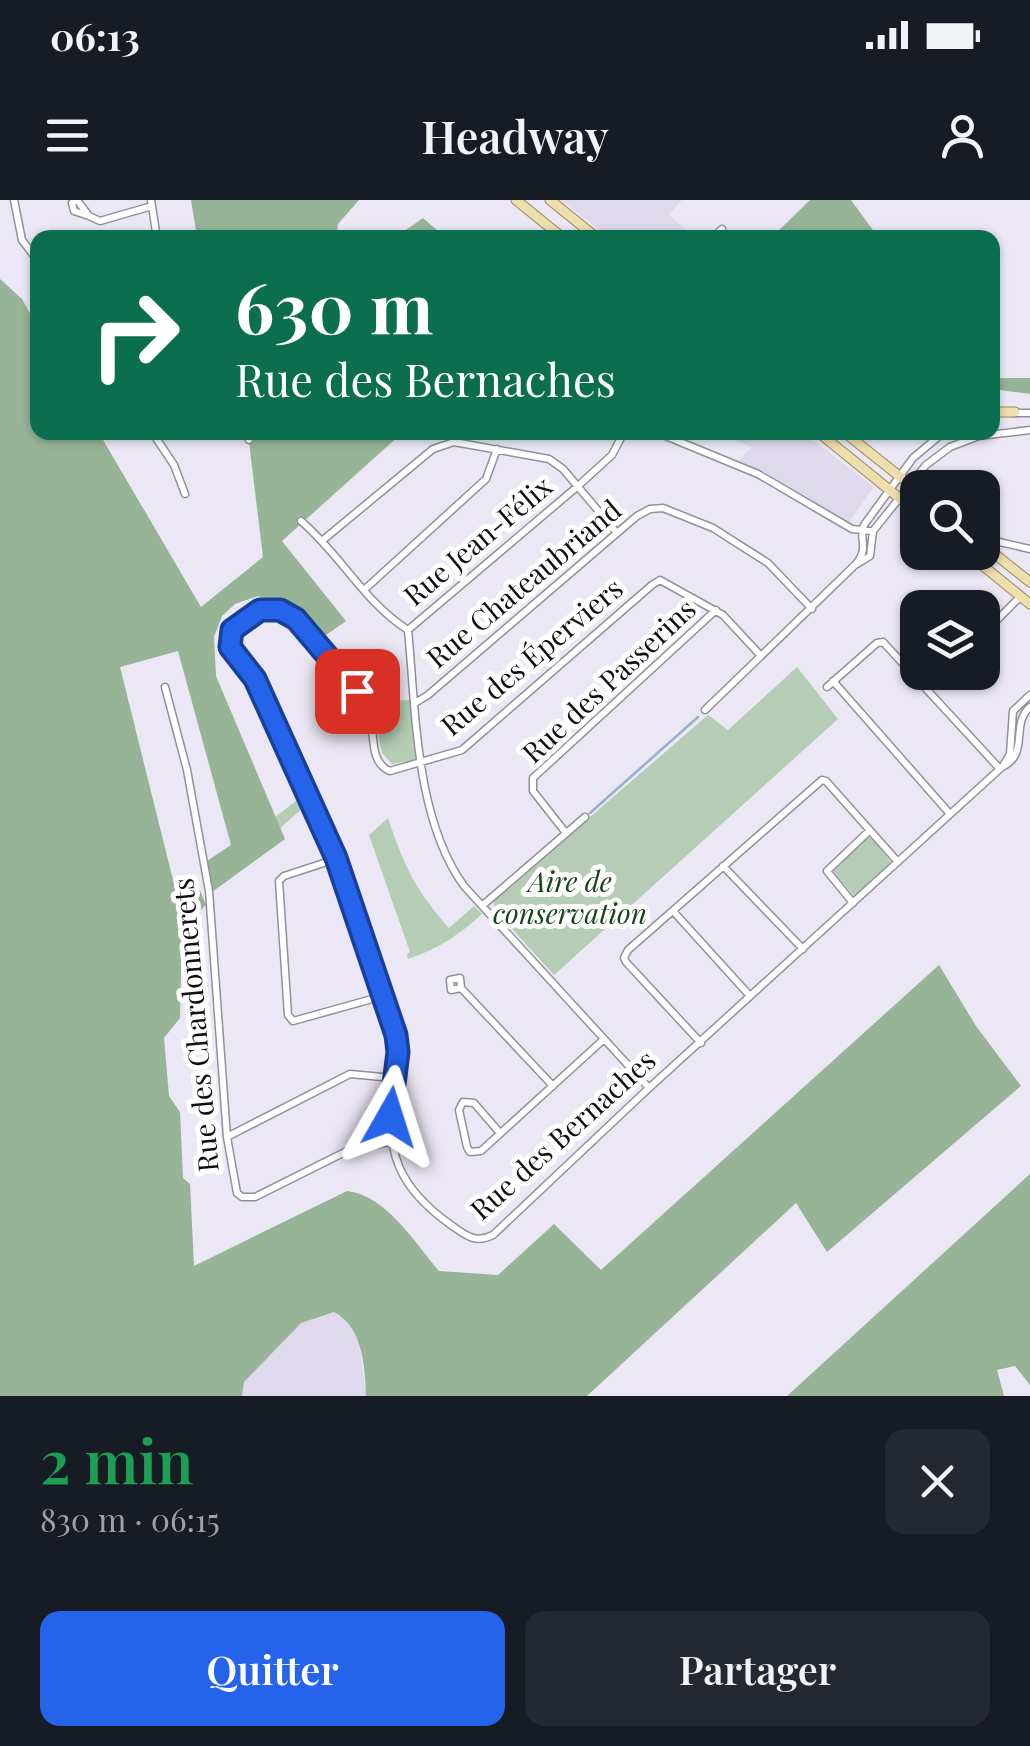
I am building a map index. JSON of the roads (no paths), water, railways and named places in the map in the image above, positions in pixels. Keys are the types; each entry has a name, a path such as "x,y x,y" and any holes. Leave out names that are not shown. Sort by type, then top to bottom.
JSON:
{"main road":[{"path":"516,200 553,230"},
{"path":"550,200 588,230"},
{"path":"1000,413 1015,412"},
{"path":"828,440 900,498"},
{"path":"854,440 899,477"},
{"path":"1000,557 1030,582"},
{"path":"988,570 1026,600"}],"street":[{"path":"14,200 20,236 30,249"},
{"path":"89,216 100,221 151,203 156,230"},
{"path":"1015,412 1030,413"},
{"path":"1000,434 1030,430"},
{"path":"157,440 174,465 185,494"},
{"name":"Rue Jean-Félix","path":"620,440 612,454 578,486 408,630 423,764 438,841 452,870 649,1088"},
{"path":"675,440 758,474 846,526 873,531"},
{"path":"856,564 865,546 862,532 912,458 934,440"},
{"path":"923,470 950,447 968,440"},
{"path":"324,540 440,444 454,442 549,460 578,486 617,533"},
{"path":"364,590 486,479 497,449"},
{"path":"705,710 872,552 873,531 900,500"},
{"name":"Rue Chateaubriand","path":"415,703 617,533 644,512 657,508 713,528 768,563 812,609"},
{"path":"301,521 324,540 387,615 408,630"},
{"path":"1000,543 1030,549"},
{"path":"1005,562 1009,544"},
{"name":"Rue des Éperviers","path":"423,764 451,756 480,737 655,582 670,583 716,610 761,656"},
{"path":"1000,618 1026,600"},
{"name":"Rue des Bernaches","path":"423,764 390,770 379,765 372,722 361,697 296,619 280,610 260,610 232,630 230,647 255,679 336,858 398,1044 390,1117 402,1177 420,1202 467,1237 483,1240 493,1235 1001,768"},
{"name":"Rue des Passerins","path":"566,833 534,791 533,778 716,610"},
{"path":"950,814 830,684 883,642 1001,768 1010,754 1013,712 1028,702"},
{"name":"Rue des Chardonnerets","path":"165,687 187,770 209,891 227,1137 237,1193 248,1198 349,1150 392,1141"},
{"path":"700,1043 624,958 628,950 822,780 898,862"},
{"path":"483,905 585,817"},
{"path":"853,902 827,870 870,831"},
{"path":"336,858 278,880 288,1015 293,1020 383,996"},
{"path":"724,866 803,949"},
{"path":"673,911 750,996"},
{"path":"461,988 552,1086"},
{"path":"500,1132 474,1103 463,1102 459,1110 470,1152 480,1151 604,1040"},
{"path":"227,1137 350,1074 393,1078"}],"waterway":[{"path":"590,813 698,717"}],"park label":[{"name":"Aire de conservation","path":"570,898"}]}
